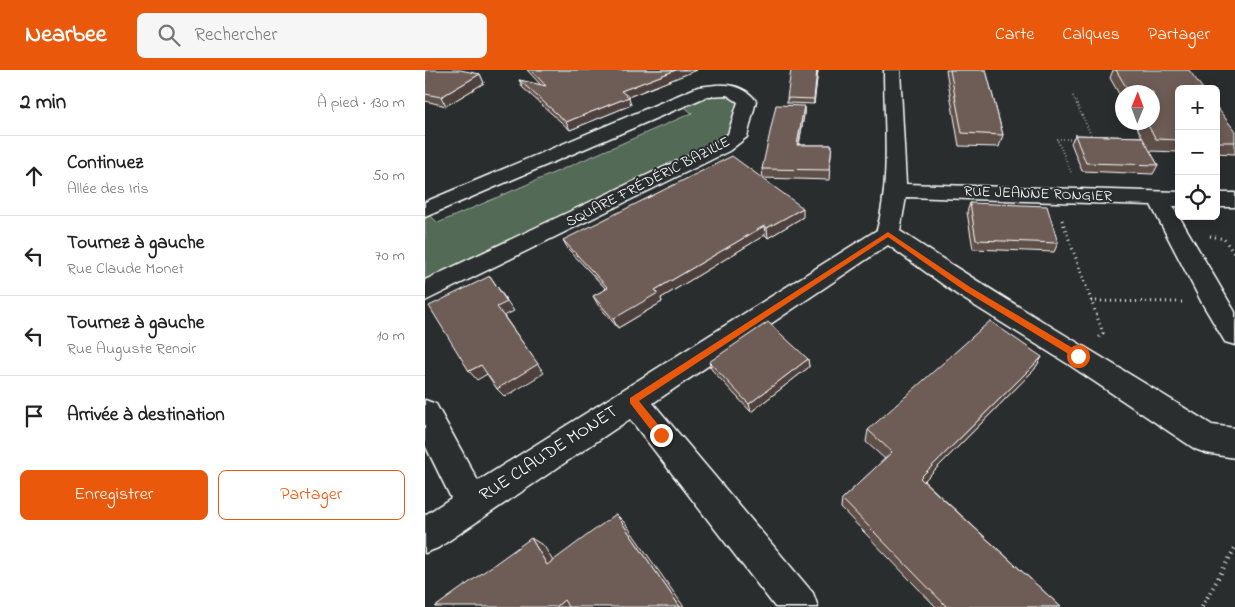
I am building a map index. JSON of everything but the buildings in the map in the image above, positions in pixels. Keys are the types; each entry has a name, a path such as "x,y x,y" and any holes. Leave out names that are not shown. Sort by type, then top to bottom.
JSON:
{"street":[{"path":"892,70 897,190 888,234 968,289 1078,356 1206,439 1235,444"},
{"name":"SQUARE FRÉDÉRIC BAZILLE","path":"425,210 704,92 719,89 739,92 747,101 737,137 722,147 425,291"},
{"name":"RUE JEANNE RONGIER","path":"897,190 1168,199"},
{"path":"1168,199 1215,303 1235,334"},
{"path":"1220,200 1235,200"},
{"name":"RUE CLAUDE MONET","path":"425,535 888,234"},
{"path":"633,400 799,607"},
{"path":"425,414 473,503"}],"path":[{"path":"1073,96 1093,139 1084,139"},
{"path":"1075,139 1057,139 1081,195"},
{"path":"1053,194 1091,301 1215,303"},
{"path":"1202,607 1235,548"}],"green space":[{"path":"712,93 730,94 740,100 732,134 718,145 425,284 425,215 429,214 438,223 692,113 682,105"}],"route":[{"path":"661,435 633,400 888,234 968,289 1078,356"}]}
